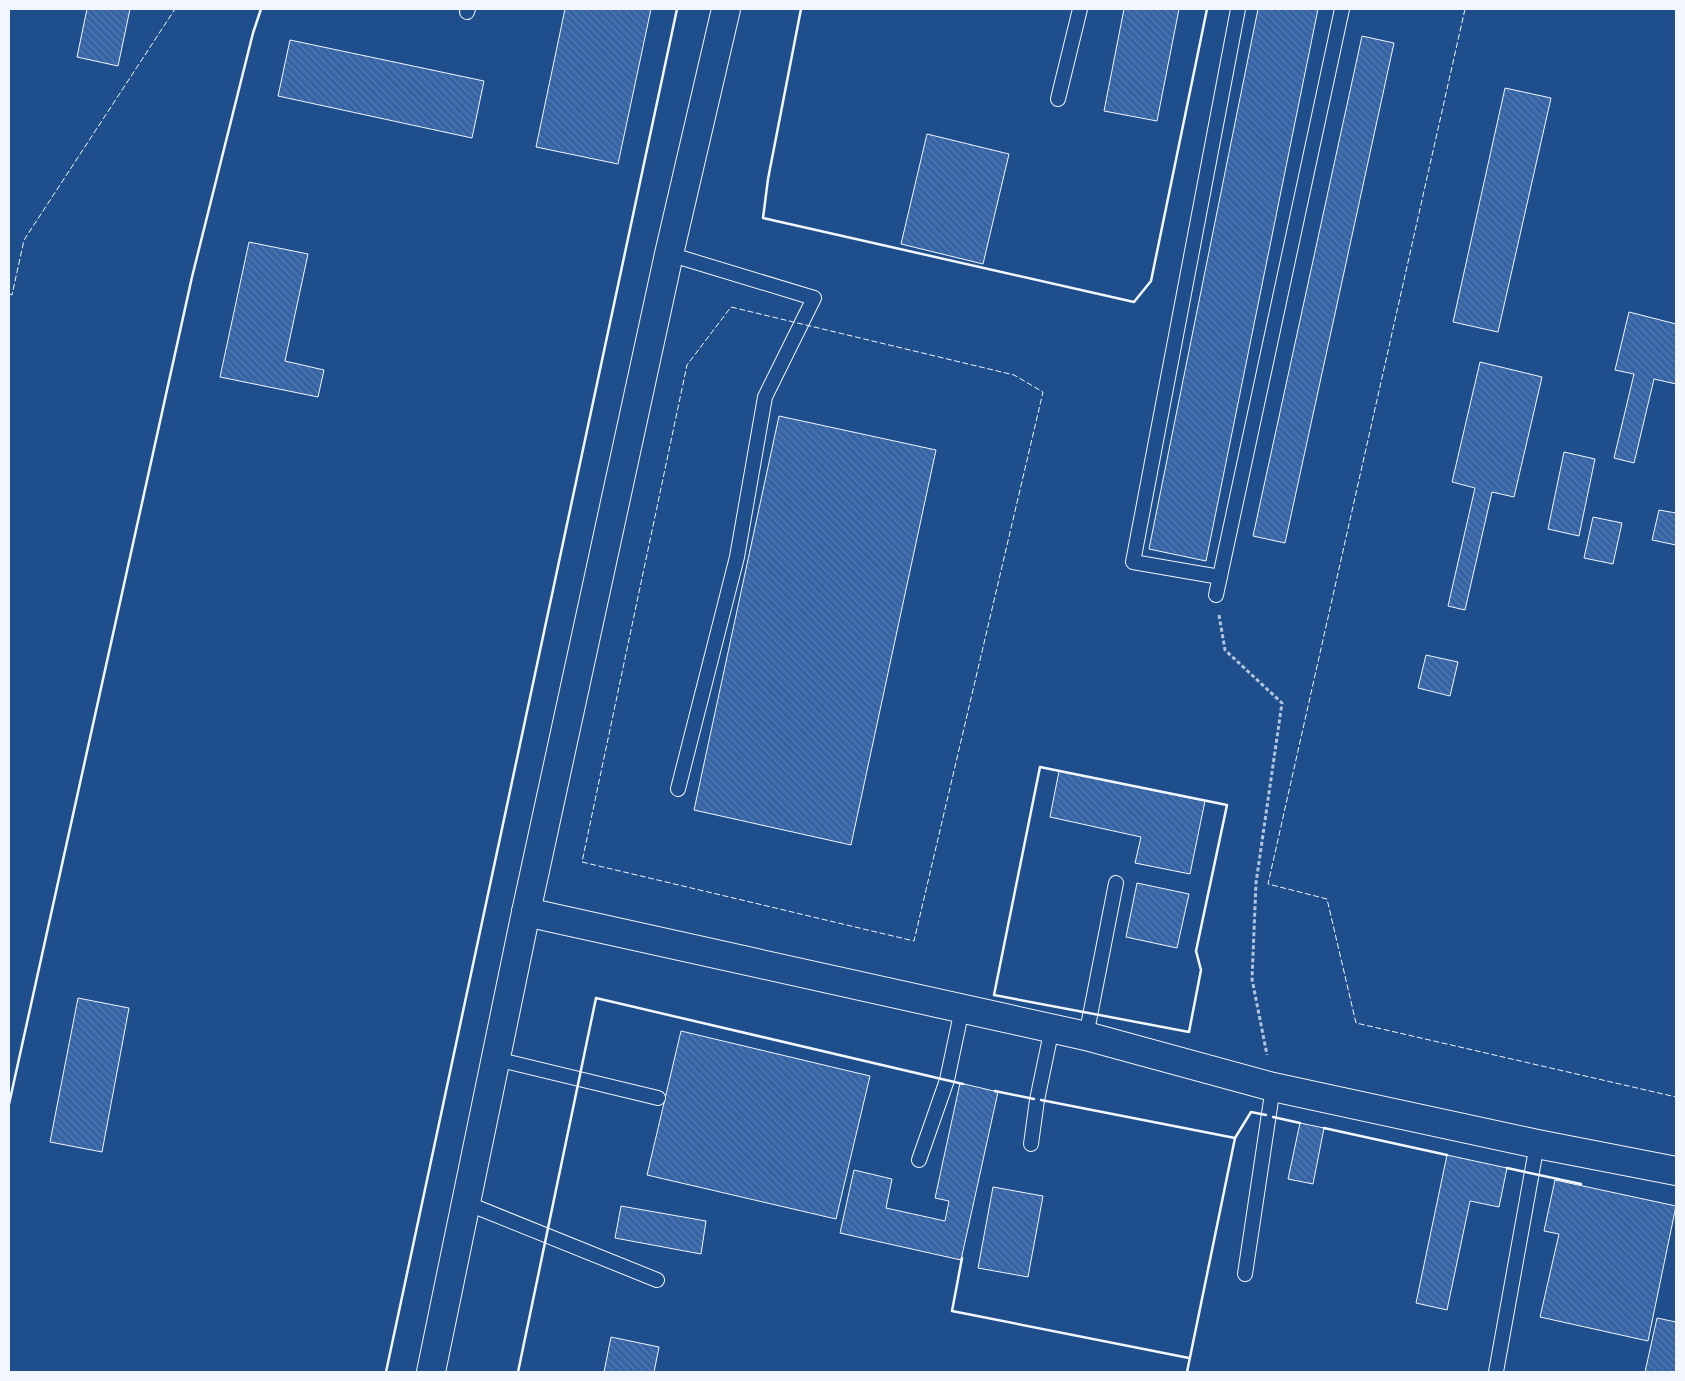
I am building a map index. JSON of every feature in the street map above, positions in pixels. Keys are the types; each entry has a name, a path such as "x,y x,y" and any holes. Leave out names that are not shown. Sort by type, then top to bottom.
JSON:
{"street":[{"path":"431,1372 526,912 669,254 726,9"},
{"path":"526,912 1052,1028 1273,1087 1537,1144 1676,1170"}],"lane":[{"path":"1058,99 1080,9"},
{"path":"1220,577 1133,562 1238,9"},
{"path":"1216,595 1342,9"},
{"path":"669,254 814,298 764,397 737,557 678,789"},
{"path":"1086,1036 1116,883"},
{"path":"919,1160 947,1080 962,1009"},
{"path":"1031,1144 1052,1028"},
{"path":"496,1059 658,1098"},
{"path":"1245,1274 1273,1087"},
{"path":"1496,1372 1537,1144"},
{"path":"466,1203 657,1280"}],"path":[{"path":"1216,595 1225,650 1282,703 1256,883 1252,979 1273,1087"}],"building":[{"path":"87,9 130,9 118,66 77,57"},
{"path":"565,9 651,9 618,164 536,147"},
{"path":"1124,9 1179,9 1157,121 1104,111"},
{"path":"1258,9 1318,9 1206,561 1149,549"},
{"path":"1362,36 1394,43 1285,543 1253,536"},
{"path":"290,40 484,81 472,138 278,96"},
{"path":"1505,88 1551,98 1498,332 1453,322"},
{"path":"927,134 1009,154 983,264 901,244"},
{"path":"249,242 308,254 285,361 324,370 318,397 220,377"},
{"path":"1629,312 1676,324 1676,384 1654,379 1634,463 1614,458 1634,374 1615,370"},
{"path":"1480,362 1542,377 1514,497 1492,492 1465,610 1448,606 1475,488 1452,482"},
{"path":"779,416 936,450 851,845 694,810"},
{"path":"1564,452 1595,459 1579,536 1548,529"},
{"path":"1659,510 1676,513 1676,545 1652,540"},
{"path":"1593,517 1622,523 1613,564 1584,558"},
{"path":"1426,655 1458,662 1450,696 1418,688"},
{"path":"1059,771 1205,801 1190,874 1135,863 1141,837 1050,817"},
{"path":"1137,883 1189,894 1177,948 1126,937"},
{"path":"78,998 129,1008 102,1152 50,1142"},
{"path":"681,1031 870,1076 836,1219 647,1175"},
{"path":"960,1083 998,1092 961,1260 840,1233 854,1170 892,1179 886,1208 945,1221 949,1201 935,1198"},
{"path":"1300,1123 1324,1128 1313,1184 1288,1179"},
{"path":"1447,1155 1507,1168 1499,1207 1470,1201 1447,1310 1416,1303"},
{"path":"1555,1180 1676,1206 1648,1341 1540,1317 1559,1234 1544,1231"},
{"path":"993,1187 1043,1196 1028,1277 978,1268"},
{"path":"621,1206 706,1221 701,1254 615,1238"},
{"path":"1657,1318 1676,1322 1676,1372 1645,1372"},
{"path":"611,1337 659,1347 654,1372 604,1372"}],"fence":[{"path":"9,294 12,295 24,240 175,9"},
{"path":"1465,9 1268,884 1327,899 1356,1023 1676,1097"},
{"path":"731,307 1014,375 1043,392 914,941 582,862 687,365 731,307"}],"wall":[{"path":"9,1104 192,277 253,33 261,9"},
{"path":"386,1372 677,9"},
{"path":"801,9 768,179 763,218 1134,302 1151,281 1207,9"},
{"path":"1040,767 1227,805 1196,951 1201,970 1189,1032 994,995 1040,767"},
{"path":"518,1372 596,998 963,1084"},
{"path":"995,1091 1034,1099"},
{"path":"1041,1100 1235,1138"},
{"path":"1187,1372 1235,1138 1251,1112 1266,1115"},
{"path":"1273,1117 1300,1123"},
{"path":"1324,1128 1447,1155"},
{"path":"1507,1168 1581,1184"},
{"path":"962,1258 952,1311 1189,1358"}]}
